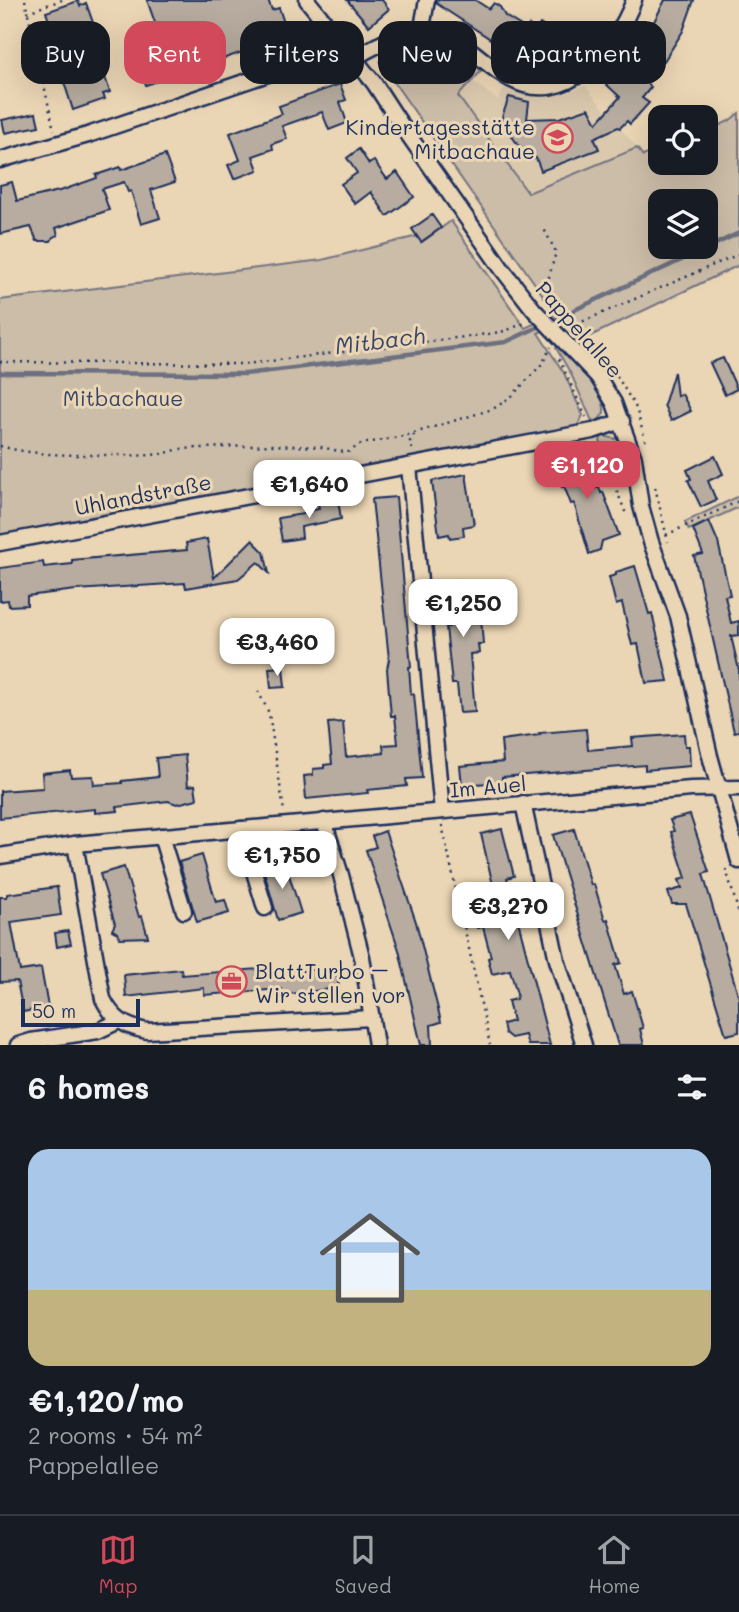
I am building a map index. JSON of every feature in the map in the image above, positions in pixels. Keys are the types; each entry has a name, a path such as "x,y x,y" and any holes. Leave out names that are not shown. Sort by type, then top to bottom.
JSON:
{"street":[{"name":"Pappelallee","path":"307,0 326,21"},
{"path":"423,21 427,0"},
{"path":"477,54 513,81 524,85 550,86 573,79 599,58 617,35 634,0"},
{"name":"Pappelallee","path":"364,70 546,329 598,377 622,421 634,458 641,506 681,626 718,789 739,861"},
{"path":"0,160 57,144 240,83"},
{"name":"Uhlandstraße","path":"0,543 593,431 622,421"},
{"path":"409,466 442,811"},
{"name":"Im Auel","path":"0,856 75,844 324,821 691,789 739,788"},
{"path":"523,803 555,950 584,1045"},
{"path":"324,821 353,918 376,1045"},
{"path":"241,829 265,908"},
{"path":"161,836 184,911"},
{"path":"75,844 100,989 107,1007 119,1021 146,1031 371,1018"},
{"path":"18,1045 98,1031 119,1021"}],"path":[{"path":"25,0 57,144"},
{"path":"27,12 62,0"},
{"path":"544,229 556,252 544,296"},
{"path":"566,328 739,254"},
{"path":"0,362 246,365 488,334 505,331 527,322"},
{"path":"546,329 551,347 563,365 590,425"},
{"path":"0,446 46,454 81,456 139,456 179,449 263,445 320,447 347,453 362,444 404,436 493,409 510,397 542,365 551,347"},
{"path":"596,438 628,519"},
{"path":"658,538 739,500"},
{"path":"258,691 269,713 286,825"},
{"path":"442,811 442,827 490,1045"}],"shaded area":[{"name":"Kindertagesstätte Mitbachaue","path":"469,84 477,84 498,100 504,89 536,97 565,94 585,86 637,148 528,193 457,96"}],"green space":[{"name":"Mitbachaue","path":"395,84 469,84 458,96 528,193 637,148 643,156 648,154 648,175 718,175 718,126 739,113 739,265 582,340 563,321 538,333 564,373 583,415 577,427 0,535 0,300 322,260 418,236 422,242 451,221 525,328 556,314"},
{"path":"557,346 587,377 600,395 604,413 596,423 592,421"},
{"path":"602,436 617,439 625,454 610,464 600,441"},
{"path":"739,496 739,507 689,530 685,522"}],"building":[{"path":"147,0 268,0 272,10 279,8 283,21 240,21 240,53 226,58 226,21 154,21"},
{"path":"347,0 382,0 389,9 369,26"},
{"path":"436,0 475,0 489,9 494,3 513,21 491,21 491,39 477,30 477,21 463,21 436,3"},
{"path":"665,0 694,0 683,31 666,58 666,21 654,21"},
{"path":"78,1 80,6 86,3 92,21 49,21 46,12"},
{"path":"65,84 107,84 110,92 103,94 105,99 73,110"},
{"path":"340,84 346,100 340,102 347,123 329,130 322,112 282,126 287,139 272,144 273,149 253,156 258,170 234,179 228,165 240,160 230,133 282,114 279,106"},
{"path":"606,84 648,84 651,87 642,98 649,103 630,124 627,121 620,128 594,138 599,149 541,171 536,158 529,161 501,120 509,97 529,102 527,119 559,118 589,108 597,123 620,97"},
{"path":"36,113 39,126 5,133 2,120"},
{"path":"359,149 369,164 374,161 387,179 397,172 414,197 387,216 371,192 355,204 341,184 357,173 347,158"},
{"path":"165,155 175,182 151,190 160,218 141,224 131,191 128,192 124,182 102,189 109,210 56,228 58,235 51,241 37,241 31,227 0,234 0,185 12,182 17,201 63,190 97,178 96,175 120,167 121,170"},
{"path":"432,215 441,228 421,242 412,229"},
{"path":"723,358 737,389 725,395 710,363"},
{"path":"674,372 677,396 682,394 691,411 671,421 664,405"},
{"path":"578,452 579,455 585,453 595,488 599,487 601,493 603,492 619,535 602,541 600,550 589,554 574,503 571,504 564,486 562,487 554,462 566,459 565,455"},
{"path":"715,456 723,474 708,481 716,500 701,507 688,480 691,479 687,470"},
{"path":"466,474 474,525 463,527 464,536 439,536 432,481"},
{"path":"396,497 411,694 414,694 422,778 406,779 407,786 306,799 304,776 313,775 313,769 332,764 328,723 343,722 346,757 384,753 383,745 398,744 395,716 391,716 387,669 389,659 372,499"},
{"path":"338,499 341,519 301,527 302,538 282,541 278,518 309,513 308,511 319,509 318,503"},
{"path":"709,521 718,542 730,595 725,596 731,623 739,621 739,635 731,636 739,670 739,731 734,732 694,556 703,554 693,529"},
{"path":"207,539 214,578 252,540 264,552 269,573 258,562 238,579 186,588 185,583 76,590 27,596 27,605 9,606 8,600 0,601 0,568 43,562 44,567 72,564 72,560 187,550 186,543"},
{"path":"635,566 649,614 652,613 668,681 646,683 638,644 632,645 622,603 616,605 609,577"},
{"path":"456,580 458,589 476,587 481,617 483,644 478,644 479,653 470,654 475,712 460,713 457,684 452,684 446,627 449,627 442,583"},
{"path":"283,667 285,687 271,688 269,668"},
{"path":"586,729 588,750 633,746 632,738 684,734 685,746 689,746 690,766 645,770 645,765 502,777 502,782 462,785 460,766 503,762 501,740"},
{"path":"185,755 188,786 195,785 197,799 177,804 168,801 117,807 118,811 95,813 95,809 0,818 0,791 43,788 42,773 70,770 71,777 93,776 94,785 122,783 158,777 156,758"},
{"path":"690,815 709,872 703,874 739,998 739,1032 726,1035 686,904 672,904 668,892 682,888 679,880 686,878 671,832 674,831 670,820"},
{"path":"502,829 514,876 507,878 550,1045 528,1045 525,1035 511,1038 505,1033 503,1024 513,1021 508,1001 516,999 517,994 510,970 492,974 488,958 491,957 483,927 477,928 469,899 483,895 482,888 493,885 481,834"},
{"path":"574,829 591,885 594,884 605,920 608,919 621,963 615,965 624,994 632,991 643,1028 640,1029 644,1045 618,1045 553,835"},
{"path":"385,831 416,922 441,1022 431,1025 432,1045 421,1045 399,950 366,850 376,847 372,836"},
{"path":"202,855 216,902 225,900 229,913 197,922 179,862"},
{"path":"285,862 301,913 278,920 263,868"},
{"path":"124,867 148,937 120,938 118,933 112,930 115,924 100,874"},
{"path":"57,887 61,915 11,922 20,971 41,968 48,1007 23,1012 17,981 0,982 0,897"},
{"path":"68,931 71,944 57,947 55,933"},
{"path":"336,967 339,988 282,995 281,989 204,995 204,988 126,997 124,975 181,969 182,975 259,969 260,976"}],"waterway":[{"name":"Mitbach","path":"0,373 245,374 506,342 739,233"}],"place":[{"name":"Kindertagesstätte Mitbachaue","path":"558,138"},
{"name":"BlattTurbo – Wir stellen vor","path":"232,982"}]}
